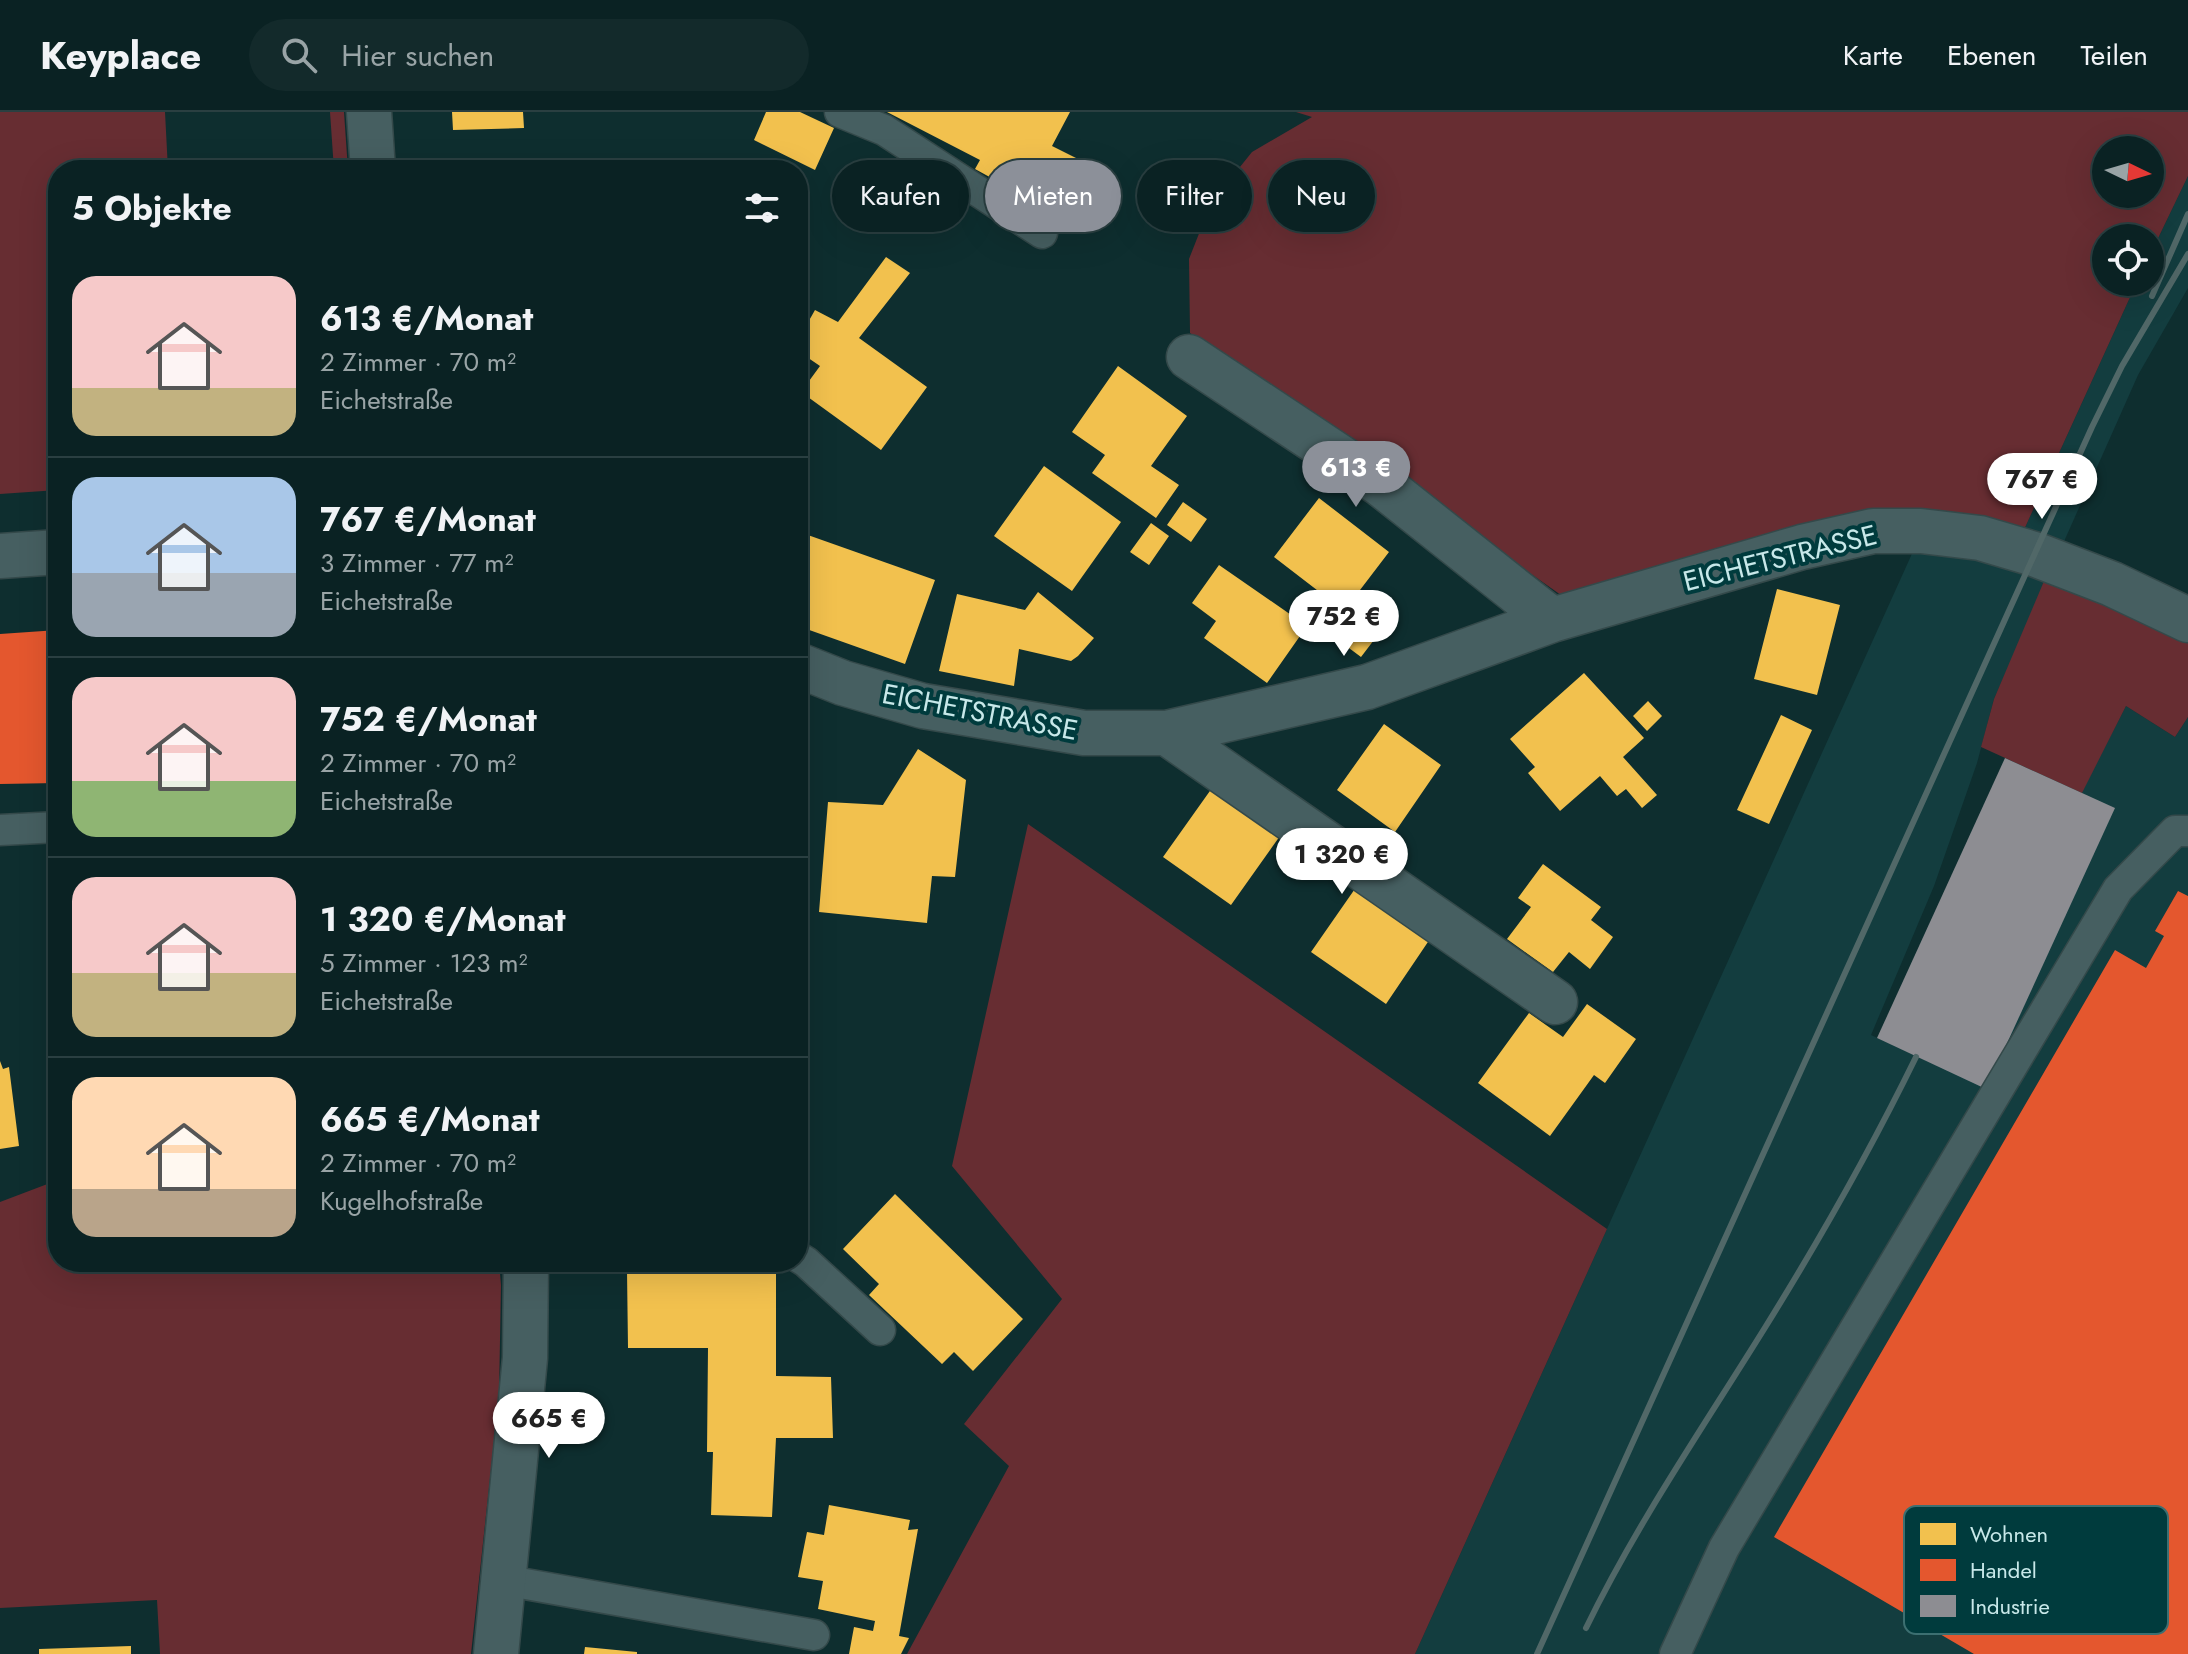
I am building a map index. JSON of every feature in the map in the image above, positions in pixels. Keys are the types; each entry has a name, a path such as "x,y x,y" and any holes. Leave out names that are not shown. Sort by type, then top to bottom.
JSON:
{"street":[{"path":"369,112 372,160"},
{"path":"1189,357 1382,485 1552,620"},
{"name":"EICHETSTRASSE","path":"808,669 843,683 923,706 1084,733 1167,733 1367,687 1552,620 1802,547 1873,531 1921,531 1980,538 2034,554 2112,584 2188,620"},
{"path":"0,556 48,553"},
{"path":"1167,733 1555,1002"},
{"path":"496,1654 525,1358 526,1272"}],"lane":[{"path":"840,112 884,130 1042,233"},
{"path":"0,830 48,828"},
{"path":"1675,1654 1724,1548 2118,889 2175,831 2188,831"},
{"path":"808,1264 880,1330"},
{"path":"503,1580 814,1635"}],"shaded area":[{"path":"0,112 165,112 167,160 48,160 48,491 0,494"},
{"path":"330,112 344,112 347,160 333,160"},
{"path":"1296,112 2188,112 2188,176 2164,226 2092,224 2092,296 2131,296 2023,532 1910,508 1826,522 1568,600 1190,333 1189,259 1200,232 1252,232 1252,160 1246,160 1252,152 1312,117"},
{"path":"2188,176 2188,288 2138,375 1994,699 1977,763 1934,886 1871,1035 1940,1067 2126,706 2175,737 2188,717 2188,1654 1415,1654 1915,547 2023,532 2131,296 2164,296 2164,226"},
{"path":"2047,574 2188,634 2188,717 2175,737 2126,706 2082,793 1981,747 1994,699"},
{"path":"1028,824 1607,1229 1415,1654 907,1654 1009,1466 964,1424 1062,1299 952,1166"},
{"path":"48,1184 48,1272 500,1272 499,1395 471,1654 160,1654 157,1600 0,1608 0,1202"}],"building: Wohnen":[{"path":"452,112 523,112 524,128 453,130"},
{"path":"766,112 800,112 834,128 815,170 808,167 808,160 795,160 754,140"},
{"path":"887,112 1070,112 1052,146 1080,160 985,160 985,174 975,169 980,160"},
{"path":"886,257 910,273 859,338 927,387 881,450 808,397 808,382 820,366 808,358 808,322 815,310 838,322"},
{"path":"1118,366 1187,416 1151,466 1179,485 1156,518 1092,473 1105,455 1072,432"},
{"path":"1044,466 1121,522 1072,591 994,536"},
{"path":"1319,498 1389,552 1344,611 1377,636 1361,657 1310,619 1326,597 1274,557"},
{"path":"1183,502 1207,519 1191,542 1167,525"},
{"path":"1151,523 1169,536 1149,565 1130,552"},
{"path":"808,535 935,580 905,664 808,630"},
{"path":"1219,565 1307,626 1267,683 1204,638 1216,621 1192,603"},
{"path":"1777,589 1840,605 1817,695 1754,679"},
{"path":"1038,592 1094,638 1078,656 1071,661 1019,649 1014,686 939,671 957,594 1025,610"},
{"path":"1584,673 1644,738 1623,757 1657,795 1642,808 1626,789 1617,796 1600,776 1560,811 1528,773 1535,767 1510,739"},
{"path":"1648,701 1662,716 1647,731 1633,716"},
{"path":"1781,715 1812,730 1769,824 1737,810"},
{"path":"1384,724 1441,765 1395,832 1337,790"},
{"path":"918,749 966,780 955,877 932,876 927,923 819,912 828,802 883,805"},
{"path":"1217,781 1285,829 1231,905 1163,857"},
{"path":"1543,864 1601,907 1591,920 1613,937 1590,969 1569,952 1553,972 1507,939 1531,907 1518,898"},
{"path":"1359,883 1432,936 1386,1004 1311,952"},
{"path":"1587,1004 1636,1039 1605,1083 1594,1075 1550,1136 1478,1083 1529,1013 1563,1037"},
{"path":"0,1061 3,1069 9,1067 19,1146 0,1149"},
{"path":"895,1194 1023,1319 973,1371 954,1352 942,1364 869,1295 879,1284 843,1249"},
{"path":"627,1272 776,1273 776,1376 831,1377 833,1438 776,1438 772,1517 711,1515 713,1452 707,1452 708,1348 628,1348"},
{"path":"829,1505 910,1520 908,1530 918,1529 899,1636 909,1638 901,1654 849,1654 854,1627 873,1631 875,1621 818,1609 823,1581 798,1577 807,1532 824,1535"},
{"path":"131,1646 131,1654 39,1654 39,1649"},
{"path":"585,1647 637,1652 637,1654 584,1654"}],"building: Handel":[{"path":"48,631 48,783 0,784 0,634"},
{"path":"2178,891 2188,896 2188,1654 1974,1654 1940,1634 2168,1634 2168,1506 1904,1506 1904,1613 1774,1537 2115,950 2146,968 2164,936 2155,931"}],"building: Industrie":[{"path":"2005,758 2115,808 1986,1089 1877,1038"}],"railway":[{"path":"2164,269 2188,214"},
{"path":"1537,1654 2092,427 2122,366 2188,254"},
{"path":"1586,1628 1649,1513 1825,1227 1916,1057"}]}
